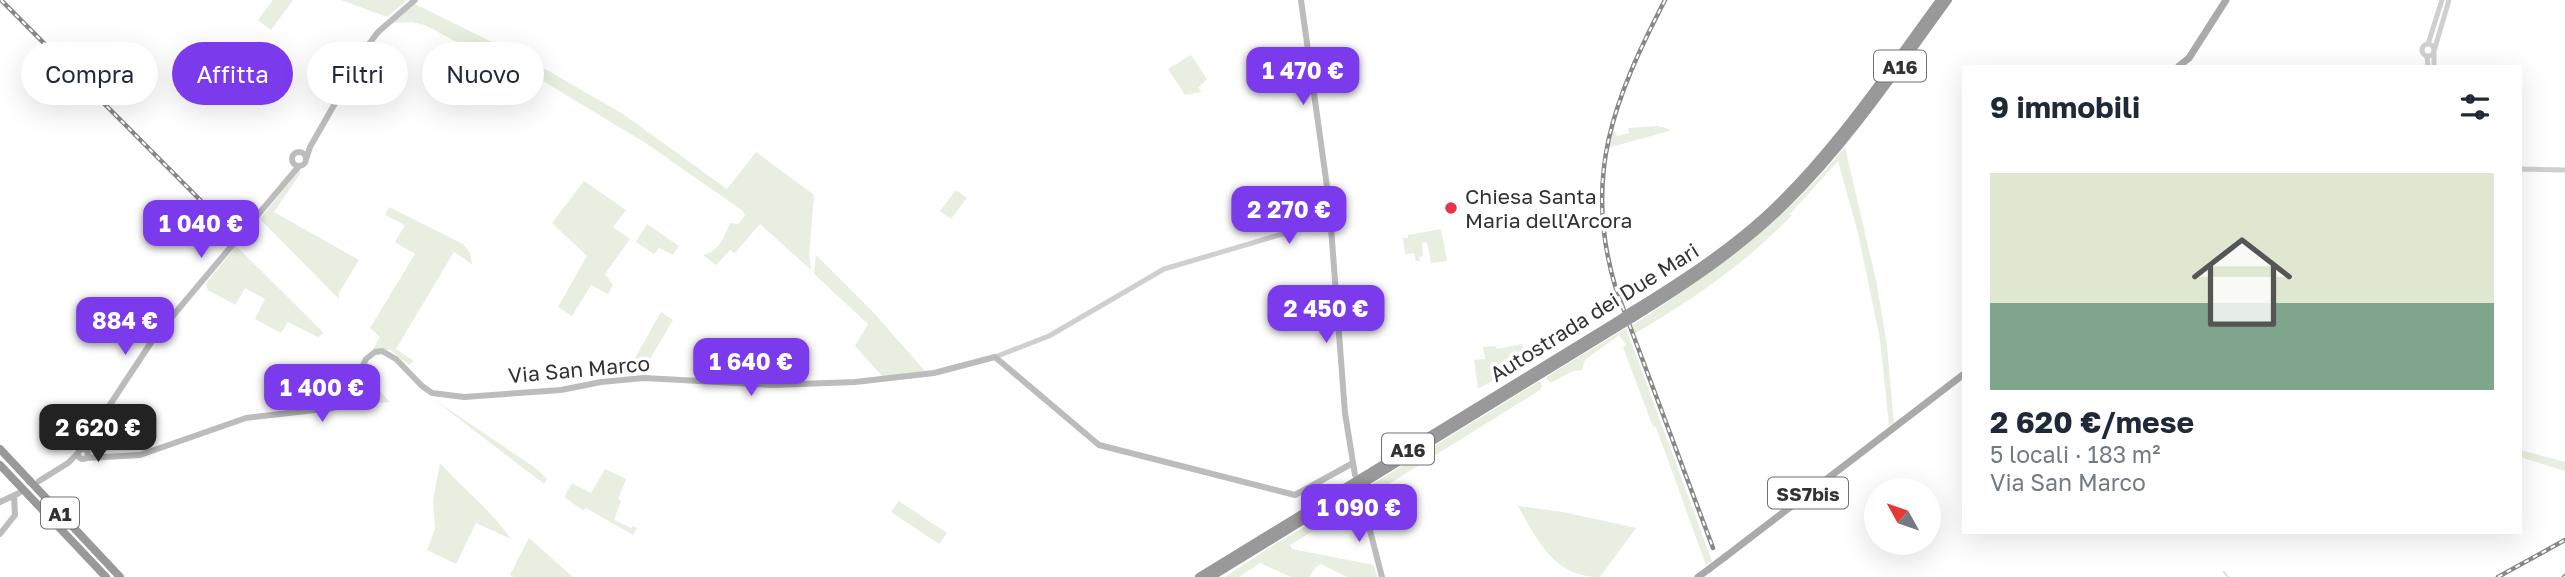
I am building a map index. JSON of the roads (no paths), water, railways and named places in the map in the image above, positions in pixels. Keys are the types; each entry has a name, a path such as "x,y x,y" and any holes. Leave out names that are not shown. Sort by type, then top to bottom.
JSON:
{"highway":[{"name":"Autostrada dei Due Mari","path":"1850,127 1940,0"},
{"name":"Autostrada dei Due Mari","path":"1211,577 1631,315 1699,276 1749,237 1787,203 1835,146 1948,0"},
{"name":"Autostrada dei Due Mari","path":"1199,577 1617,324"},
{"name":"A1","path":"0,449 120,577"},
{"name":"A1","path":"0,465 106,577"}],"main road":[{"path":"39,481 84,453 86,441 154,338 290,176 304,164 303,156 369,44 378,32 415,0"},
{"path":"1301,0 1331,212 1345,413 1355,475"},
{"path":"2190,61 2228,0"},
{"path":"290,176 294,154 303,156"},
{"path":"292,160 293,164 299,166"},
{"name":"Via San Marco","path":"84,453 101,458 144,454 246,418 333,408 348,395 366,359 375,352 382,351 396,359 432,393 464,397 561,390 601,382 645,378 773,385 855,382 934,373 995,357"},
{"path":"995,357 1099,445 1295,495 1353,463"},
{"name":"SS7bis","path":"1698,577 1962,375"},
{"path":"1360,492 1382,577"},
{"path":"0,502 17,494 15,515 0,534"}],"street":[{"path":"2428,65 2427,55 2422,50 2428,44 2442,0"},
{"path":"2434,52 2449,0"},
{"path":"2428,44 2434,46 2434,65"},
{"path":"2427,55 2434,52"},
{"path":"2522,169 2565,170"},
{"name":"Via San Marco","path":"995,357 1049,336 1148,276 1286,233 1331,212"}],"waterway":[{"path":"2224,572 2228,577"}],"railway":[{"path":"1,0 233,233"},
{"path":"1665,0 1618,105 1603,174 1602,211 1606,248 1616,289 1713,548"},
{"path":"2498,577 2565,540"}],"place":[{"name":"Chiesa Santa Maria dell'Arcora","path":"1451,208"}]}
